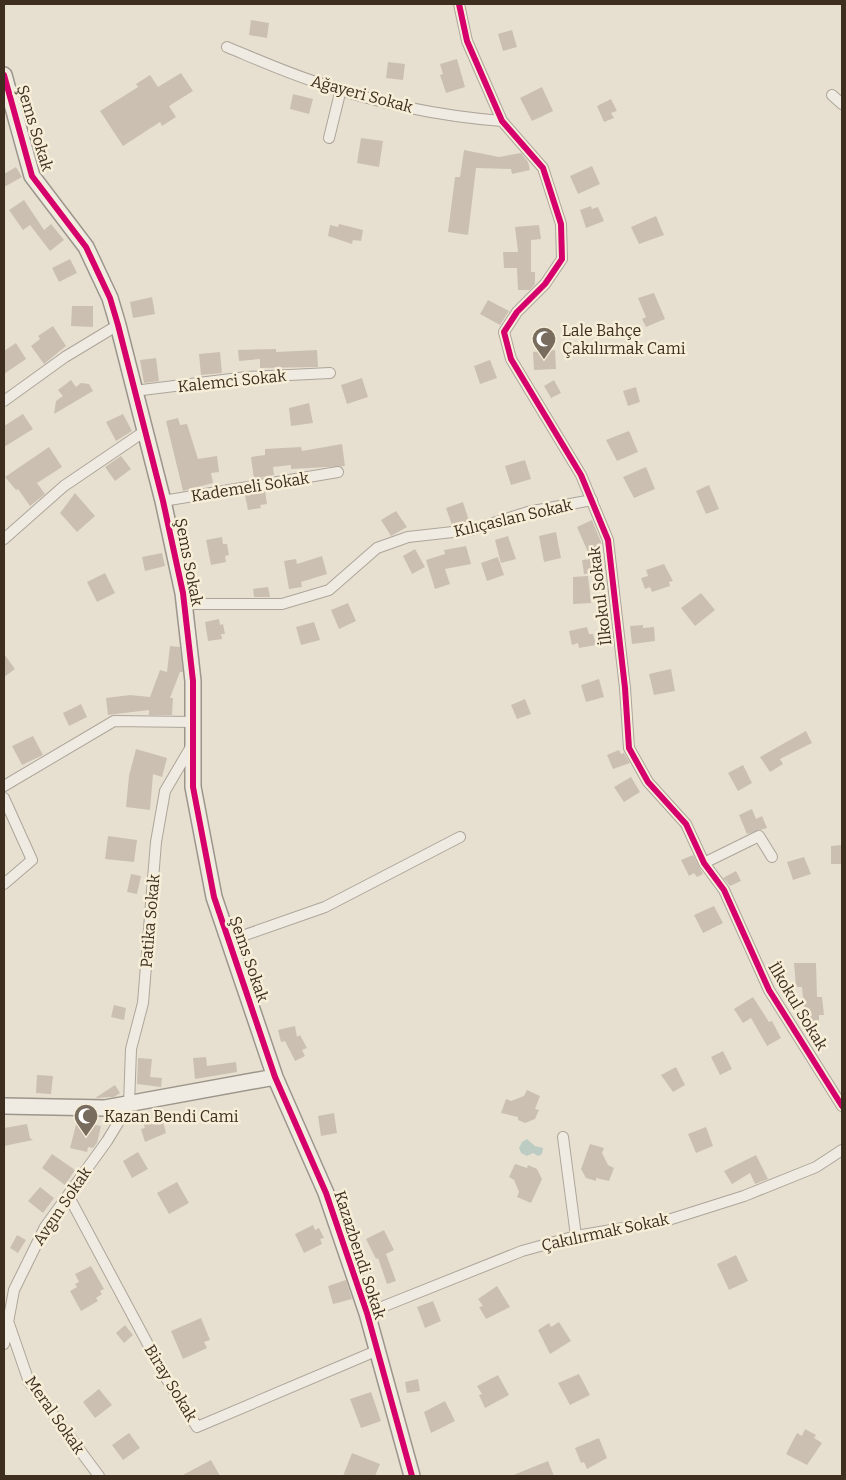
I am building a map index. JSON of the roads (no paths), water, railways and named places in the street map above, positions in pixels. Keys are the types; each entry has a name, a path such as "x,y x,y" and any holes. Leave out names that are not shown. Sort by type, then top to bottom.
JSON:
{"street":[{"name":"İlkokul Sokak","path":"459,4 468,41 502,121 543,168 561,224 562,259 545,284 517,312 504,332 511,359 582,475 608,540 625,688 629,748 648,782 686,824 704,863 724,890 769,990 842,1106"},
{"name":"Ağayeri Sokak","path":"227,47 316,82 402,106 462,118 502,121"},
{"name":"Şems Sokak","path":"5,85 32,176 86,247 110,298 118,325 163,502 184,604 193,681 192,744 194,787 206,860 228,941 275,1077"},
{"path":"329,138 341,89"},
{"path":"832,95 842,104"},
{"path":"4,401 65,357 118,325"},
{"name":"Kalemci Sokak","path":"134,391 247,377 330,373"},
{"path":"4,539 64,486 145,431"},
{"name":"Kademeli Sokak","path":"163,502 338,472"},
{"name":"Kılıçaslan Sokak","path":"184,604 282,604 329,590 377,548 408,537 471,530 528,512 592,500"},
{"path":"4,786 114,721 192,722"},
{"name":"Patika Sokak","path":"129,1105 130,1049 143,1003 156,842 165,791 192,744"},
{"path":"4,798 32,860 4,884"},
{"path":"704,863 759,836 772,857"},
{"path":"228,941 325,907 460,837"},
{"path":"4,1106 76,1109 129,1105 275,1077"},
{"name":"Kazazbendi Sokak","path":"275,1077 326,1193 367,1313 412,1476"},
{"name":"Avgın Sokak","path":"4,1344 14,1290 44,1227 107,1141 129,1105"},
{"path":"563,1137 576,1236"},
{"name":"Çakılırmak Sokak","path":"367,1313 522,1250 576,1236 665,1221 744,1196 816,1167 842,1150"},
{"name":"Biray Sokak","path":"68,1195 166,1378 197,1427 376,1351"},
{"name":"Meral Sokak","path":"8,1321 29,1382 99,1476"}],"place":[{"name":"Lale Bahçe Çakılırmak Cami","path":"544,360"},
{"name":"Kazan Bendi Cami","path":"86,1137"}]}
